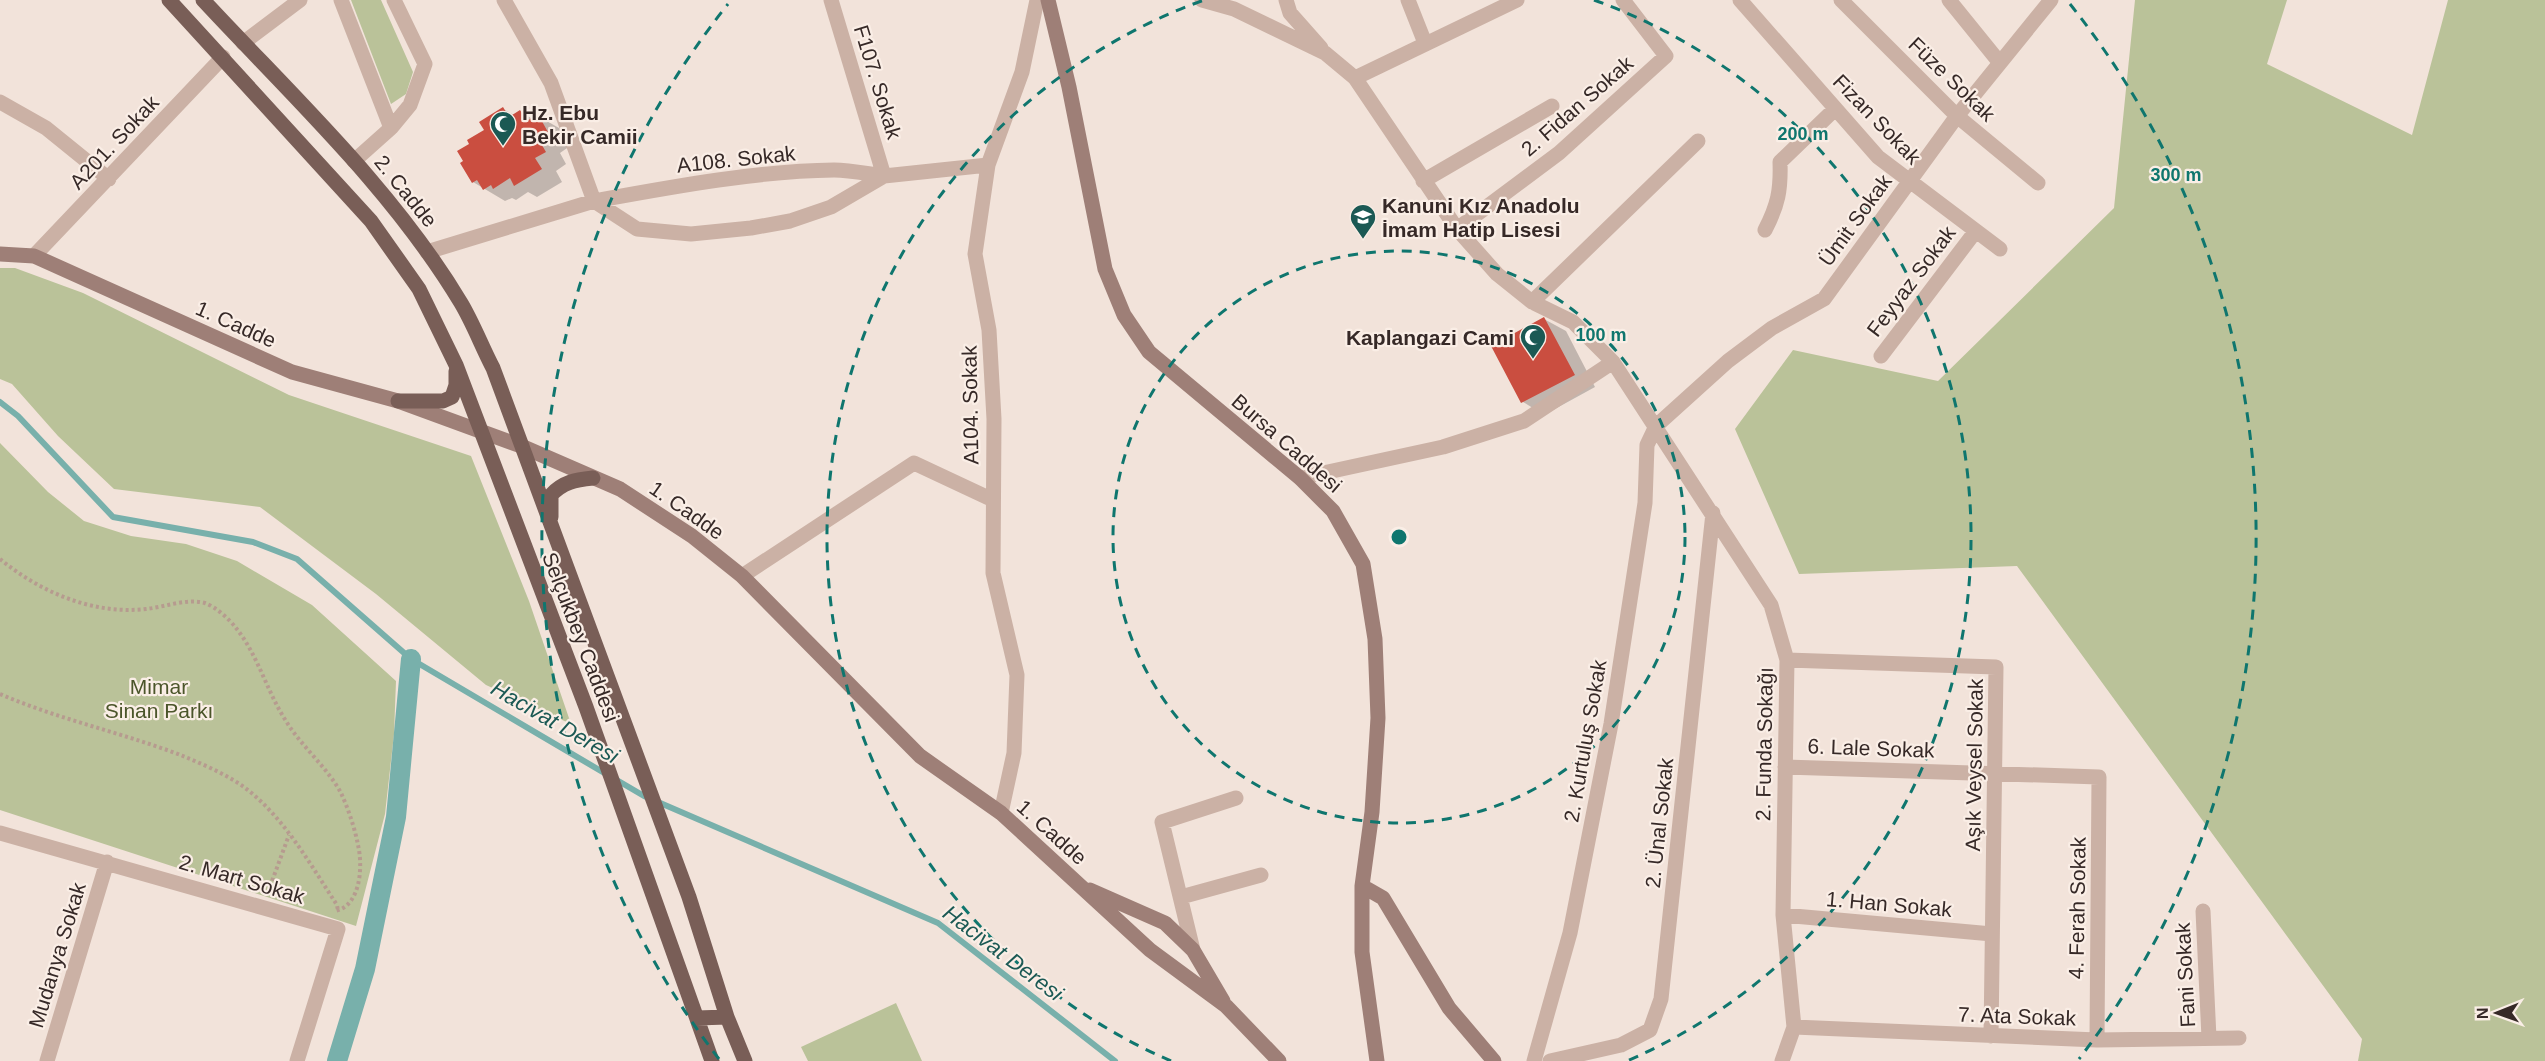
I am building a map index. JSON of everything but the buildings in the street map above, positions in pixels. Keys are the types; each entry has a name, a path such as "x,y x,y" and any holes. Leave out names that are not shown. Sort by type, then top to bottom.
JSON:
{"main road":[{"path":"169,0 371,221 419,289 456,365 481,431"},
{"name":"2. Cadde","path":"203,0 370,178 427,252 462,304 488,358 521,446"},
{"name":"Bursa Caddesi","path":"1048,0 1069,87 1105,269 1124,315 1149,352 1300,478 1333,511 1363,564 1375,639 1378,718 1372,812 1362,886 1362,952 1377,1061"},
{"name":"1. Cadde","path":"0,254 34,255 292,372 398,401 481,431 521,446 629,495 692,536 742,576 920,756 1000,813 1150,950 1226,1006"},
{"path":"398,401 443,401 452,397 456,385 456,365"},
{"name":"Selçukbey Caddesi","path":"481,431 586,707 712,1061"},
{"name":"Selçukbey Caddesi","path":"521,446 689,897 727,1017 745,1061"},
{"path":"554,538 550,509 551,495 570,481 593,478"},
{"path":"1080,886 1165,923 1193,950 1226,1006 1279,1061"},
{"path":"1362,886 1383,898 1449,1008 1494,1061"},
{"path":"697,1018 727,1017"}],"street":[{"path":"243,43 300,0"},
{"path":"341,0 391,128"},
{"path":"354,161 391,128 410,105 425,64 394,0"},
{"path":"504,0 551,84 594,201"},
{"name":"F107. Sokak","path":"831,0 884,176"},
{"name":"A104. Sokak","path":"1000,813 1014,753 1017,675 993,573 994,419 989,330 975,254 988,165 1022,72 1037,0"},
{"path":"1202,0 1234,9 1325,53"},
{"path":"1286,0 1290,13 1325,53"},
{"path":"1408,0 1425,43"},
{"name":"2. Fidan Sokak","path":"1457,230 1559,153 1666,57 1623,0"},
{"name":"Fizan Sokak","path":"1740,0 1878,157 2000,249"},
{"name":"Füze Sokak","path":"1841,0 1957,116 2038,183"},
{"path":"1948,0 2000,63"},
{"name":"Ümit Sokak","path":"1656,426 1728,361 1772,328 1824,299 1957,116 2051,0"},
{"path":"1355,78 1509,2"},
{"name":"2. Funda Sokağı","path":"1325,53 1355,78 1457,230 1497,274 1532,302 1573,322 1613,363 1771,605 1787,660 1783,915 1794,1027 1782,1061"},
{"name":"A201. Sokak","path":"34,255 223,57"},
{"path":"1423,181 1552,106"},
{"path":"4,109 46,128 109,179"},
{"path":"1765,230 1775,210 1781,188 1780,162 1835,109"},
{"path":"1532,302 1698,141"},
{"name":"A108. Sokak","path":"427,252 594,201 670,188 769,175 836,170 884,176 988,165"},
{"name":"A108. Sokak","path":"594,201 637,229 691,234 751,228 790,221 831,207 884,176"},
{"name":"Feyyaz Sokak","path":"1881,356 1975,232"},
{"path":"1300,478 1443,447 1524,421 1613,363"},
{"name":"2. Kurtuluş Sokak","path":"1534,1061 1570,933 1611,724 1645,503 1647,445 1656,426"},
{"path":"742,576 915,463 993,500"},
{"name":"2. Ünal Sokak","path":"1550,1061 1620,1045 1650,1030 1661,999 1713,513"},
{"name":"Aşık Veysel Sokak","path":"1787,660 1996,668 1991,1036"},
{"name":"6. Lale Sokak","path":"1785,766 2099,777"},
{"name":"4. Ferah Sokak","path":"2097,1040 2099,777"},
{"path":"1193,950 1162,822 1236,798"},
{"name":"2. Mart Sokak","path":"0,833 338,929"},
{"name":"Mudanya Sokak","path":"46,1061 107,862"},
{"path":"1180,897 1261,875"},
{"name":"Fani Sokak","path":"2203,910 2209,1038"},
{"name":"1. Han Sokak","path":"1783,915 1992,934"},
{"path":"297,1061 338,929"},
{"name":"7. Ata Sokak","path":"1794,1027 2097,1040 2239,1038"}],"path":[{"path":"0,559 23,578 46,591 101,608 144,609 191,601 214,608 236,628 286,722 341,793 359,847 359,878 355,894 347,907 338,911"},
{"path":"0,694 33,708 141,740 203,764 243,787 279,820 337,905 338,929"},
{"path":"262,907 289,834"}],"green space":[{"path":"351,0 381,0 413,72 406,94 391,104"},
{"path":"2135,0 2287,0 2267,64 2412,135 2448,0 2545,0 2545,1061 2358,1061 2362,1039 2017,566 1799,574 1735,429 1793,350 1938,381 2114,208"},
{"path":"0,268 15,268 83,293 289,395 471,456 529,601 571,724 486,685 376,594 260,507 114,489 58,436 12,384 0,379"},
{"name":"Mimar Sinan Parkı","path":"0,443 48,492 84,521 131,536 186,544 237,561 312,605 396,681 394,734 385,814 356,926 0,810"},
{"path":"896,1003 922,1061 808,1061 801,1047"}],"waterway":[{"name":"Hacivat Deresi","path":"0,402 18,416 113,517 253,542 297,559 411,659 606,774"},
{"path":"337,1061 365,969 396,817 411,659"},
{"name":"Hacivat Deresi","path":"615,779 644,796 938,923 1115,1061"}],"place":[{"name":"Hz. Ebu Bekir Camii","path":"503,147"},
{"name":"Kanuni Kız Anadolu İmam Hatip Lisesi","path":"1363,240"},
{"name":"Kaplangazi Cami","path":"1533,360"}]}
